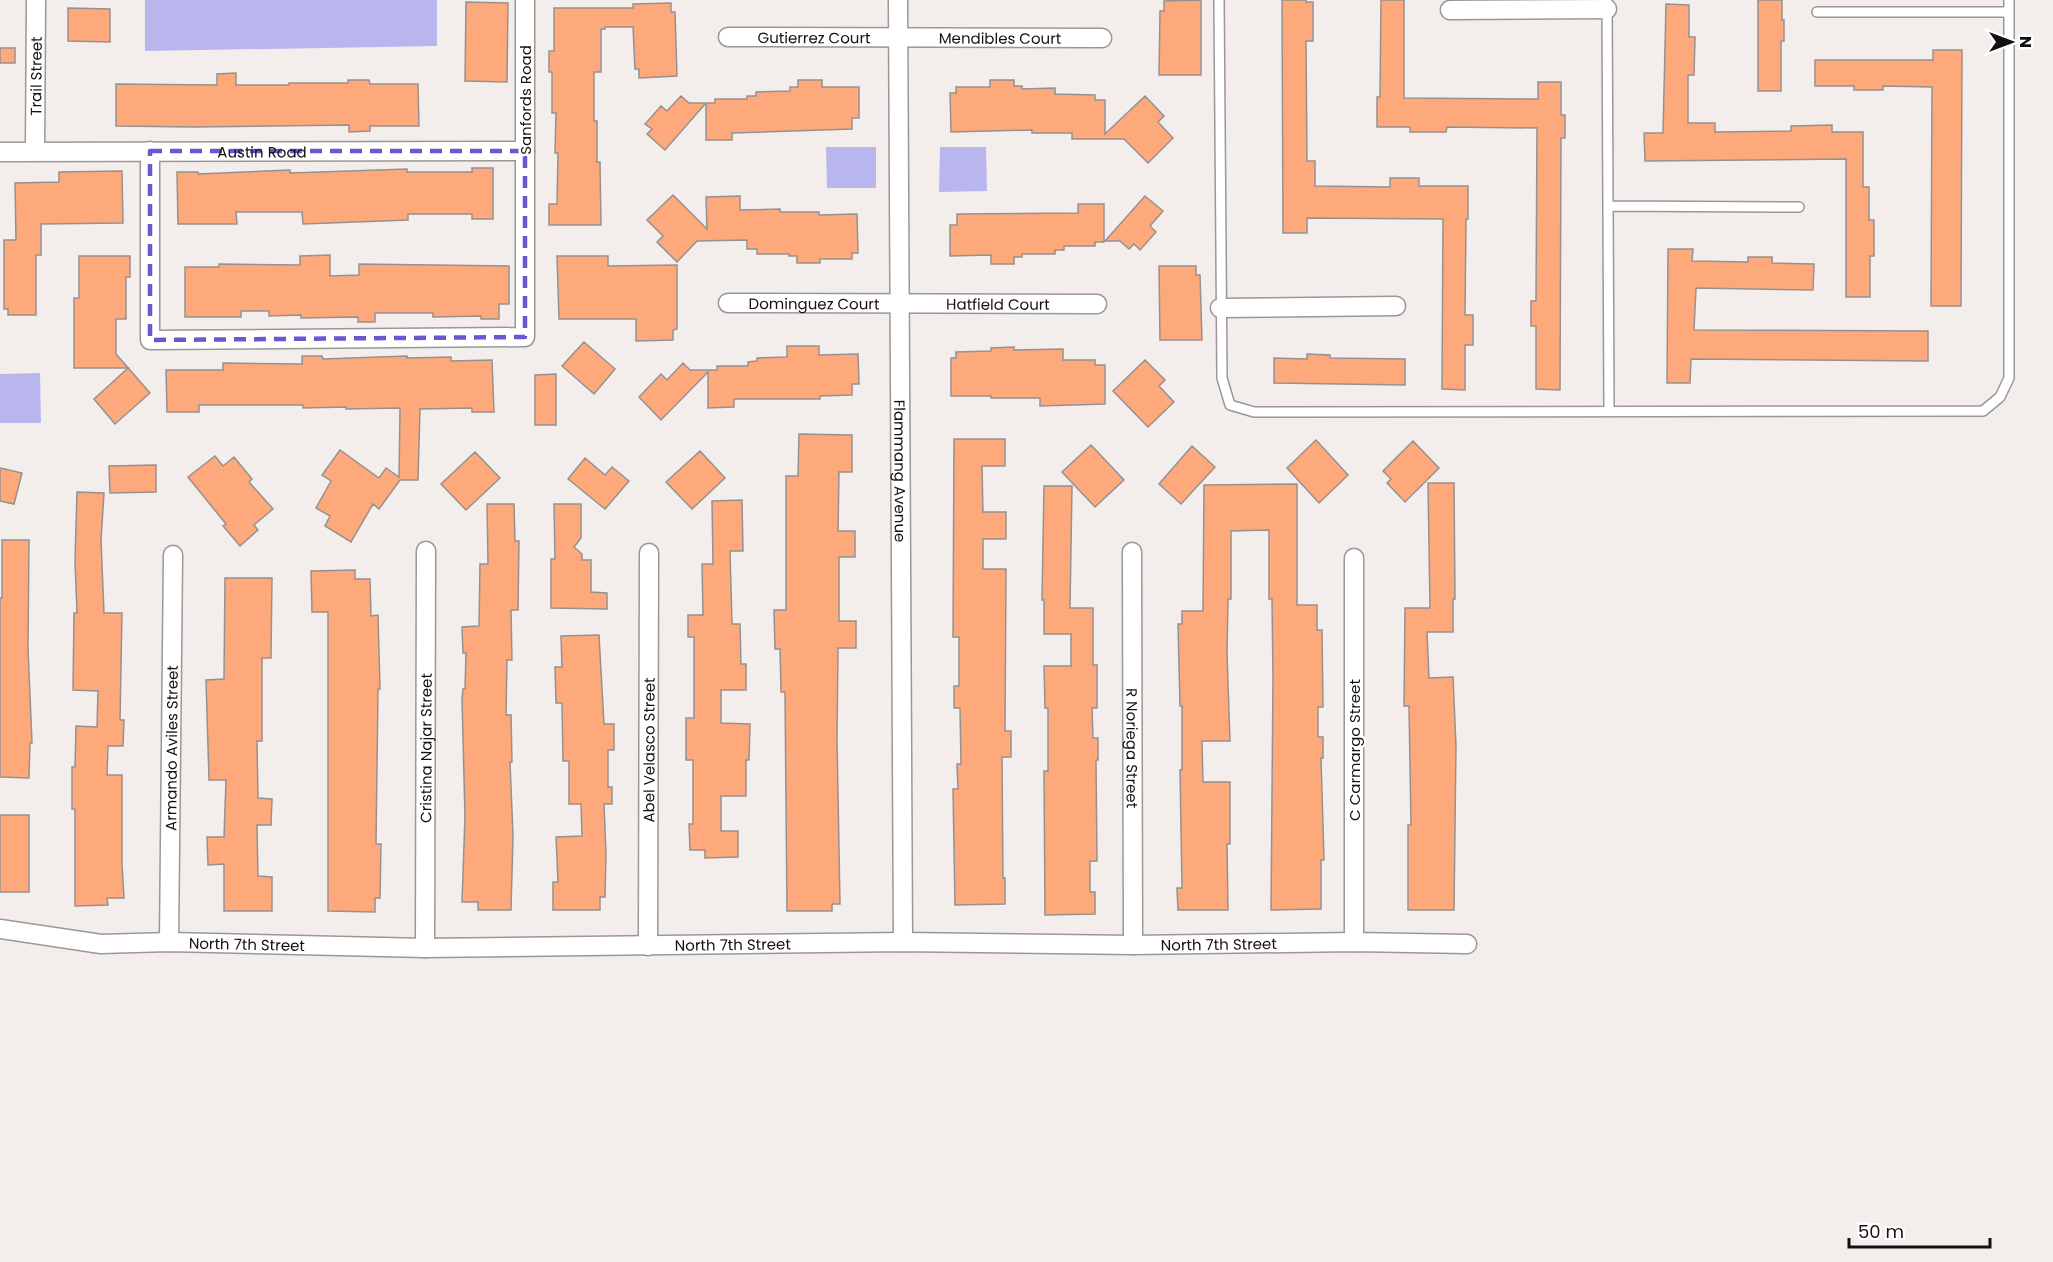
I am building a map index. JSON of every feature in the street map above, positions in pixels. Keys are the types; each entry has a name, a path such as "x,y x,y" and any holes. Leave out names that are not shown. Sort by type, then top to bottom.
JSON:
{"street":[{"name":"Trail Street","path":"35,152 36,0"},
{"name":"Sanfords Road","path":"150,151 150,340 525,337 525,0"},
{"name":"Flammang Avenue","path":"898,0 903,942"},
{"path":"1450,10 1607,4"},
{"name":"Gutierrez Court","path":"728,37 898,38"},
{"name":"Mendibles Court","path":"898,38 1102,38"},
{"name":"Austin Road","path":"0,152 525,151"},
{"name":"Dominguez Court","path":"728,303 899,303"},
{"name":"Hatfield Court","path":"899,303 1098,304"},
{"path":"1220,308 1396,306"},
{"name":"Cristina Najar Street","path":"425,948 426,551"},
{"name":"R Noriega Street","path":"1132,552 1133,945"},
{"name":"Abel Velasco Street","path":"648,946 649,553"},
{"name":"Armando Aviles Street","path":"169,942 173,555"},
{"name":"C Carmargo Street","path":"1354,558 1354,942"},
{"name":"North 7th Street","path":"0,929 101,944 169,942 425,948 903,942 1133,945 1354,942 1467,944"}],"lane":[{"path":"1219,0 1222,378 1230,405 1254,412 1983,411 2000,397 2009,378 2009,0"},
{"path":"1607,4 1609,411"},
{"path":"1817,12 2009,12"},
{"path":"1608,206 1799,207"}],"highlighted area":[{"path":"150,151 525,151 525,337 150,340"}],"shaded area":[{"path":"145,0 437,0 437,46 145,51"},
{"path":"826,147 876,147 876,188 827,188"},
{"path":"940,147 986,147 987,191 939,192"},
{"path":"40,373 41,423 0,423 0,374"}],"building":[{"path":"1201,0 1201,75 1159,75 1160,11 1164,11 1164,1"},
{"path":"1282,0 1313,2 1313,41 1306,41 1307,161 1315,161 1315,186 1390,187 1390,178 1419,178 1419,186 1468,186 1465,315 1473,315 1473,345 1465,345 1465,390 1442,389 1443,219 1307,218 1307,233 1283,233"},
{"path":"1381,0 1404,0 1404,98 1538,99 1538,82 1561,82 1561,115 1565,115 1565,138 1561,138 1560,390 1536,389 1536,326 1531,326 1531,301 1536,301 1537,128 1447,127 1446,132 1410,132 1410,127 1377,127 1377,97 1380,97"},
{"path":"1758,0 1782,0 1784,41 1781,41 1781,91 1758,91"},
{"path":"466,2 508,3 507,82 465,81"},
{"path":"671,3 671,12 675,12 677,76 639,78 639,69 635,69 633,27 601,29 601,72 594,72 594,121 597,121 597,162 600,162 601,225 549,225 549,204 557,204 556,113 552,113 552,72 549,72 549,51 554,51 554,8 633,8 633,4"},
{"path":"1666,4 1689,5 1689,37 1695,37 1694,75 1688,75 1688,123 1715,123 1715,132 1791,131 1791,126 1832,125 1832,132 1863,132 1863,187 1869,187 1869,220 1874,220 1874,256 1870,256 1870,297 1846,297 1846,159 1645,161 1644,133 1663,133"},
{"path":"68,8 110,9 110,42 68,41"},
{"path":"0,48 15,48 15,63 0,63"},
{"path":"1933,50 1962,50 1961,306 1931,306 1932,87 1883,86 1883,90 1854,90 1854,86 1815,86 1815,60 1933,60"},
{"path":"236,73 236,85 348,83 348,80 369,80 370,84 418,84 419,126 370,126 370,131 349,132 349,125 116,126 116,84 217,85 217,74"},
{"path":"798,80 822,80 822,87 859,87 859,118 852,118 852,129 732,133 732,140 706,140 706,103 715,103 715,99 747,99 747,96 756,96 756,92 790,91 790,87 798,87"},
{"path":"990,80 1014,80 1014,86 1022,86 1022,89 1055,88 1055,94 1095,95 1095,100 1105,100 1105,134 1145,96 1164,116 1158,122 1173,138 1148,163 1124,139 1072,139 1072,133 1032,133 1032,130 951,132 950,93 956,93 956,87 990,87"},
{"path":"681,96 689,103 706,103 665,150 647,134 652,129 645,124 661,106 667,111"},
{"path":"472,168 493,168 493,219 472,219 472,214 408,214 408,220 303,224 302,212 236,212 237,224 178,224 177,172 198,172 198,174 290,170 290,173 407,169 407,172 472,172"},
{"path":"122,171 123,223 41,224 41,255 36,255 36,315 8,315 8,309 4,309 4,240 16,240 15,183 59,182 59,172"},
{"path":"673,195 707,229 706,197 740,196 740,210 780,209 780,212 819,212 819,215 857,214 858,253 852,253 852,259 820,259 820,263 797,263 797,256 789,256 789,254 757,254 757,249 747,249 747,240 697,241 677,262 657,242 663,236 647,220"},
{"path":"1145,196 1163,211 1150,226 1156,232 1140,250 1134,244 1129,249 1120,241 1105,241"},
{"path":"1078,204 1104,204 1104,242 1095,242 1095,246 1064,246 1064,250 1055,250 1055,254 1022,254 1022,257 1014,257 1014,264 991,264 991,255 950,256 950,225 957,225 957,214 1078,213"},
{"path":"1668,249 1693,249 1692,261 1748,262 1748,257 1772,257 1772,263 1814,264 1813,290 1696,288 1694,330 1928,331 1928,361 1691,359 1690,383 1667,383"},
{"path":"330,255 330,276 359,275 359,264 509,266 509,304 499,304 499,319 481,319 481,316 433,317 433,313 375,313 375,322 358,322 358,317 269,316 269,311 241,311 241,317 185,317 185,267 219,267 219,264 300,265 300,256"},
{"path":"79,256 130,256 130,277 126,277 126,319 116,319 116,354 150,393 115,424 94,399 128,368 74,368 74,298 79,298"},
{"path":"557,256 608,256 608,266 677,265 677,329 673,330 673,340 636,341 636,319 559,319"},
{"path":"1159,266 1196,266 1196,275 1200,275 1202,340 1160,340"},
{"path":"584,342 615,369 594,394 562,366"},
{"path":"787,346 819,346 819,355 858,354 859,384 852,384 852,395 820,396 820,399 734,399 734,407 708,408 708,372 661,420 639,397 661,374 667,380 683,363 690,370 717,370 717,366 748,366 748,362 757,361 757,358 787,357"},
{"path":"1014,347 1014,350 1063,349 1063,360 1095,360 1095,365 1105,365 1105,404 1040,406 1040,398 951,396 951,358 956,358 956,352 991,351 991,348"},
{"path":"1307,354 1330,355 1330,358 1405,359 1405,385 1274,383 1274,358 1307,359"},
{"path":"302,356 322,356 323,359 407,356 407,358 451,357 451,361 492,360 494,412 472,412 472,408 420,409 418,480 400,480 379,509 373,504 351,542 325,526 330,516 316,508 331,481 322,475 340,450 379,478 386,468 399,477 400,408 346,409 346,407 303,408 303,405 199,405 199,412 167,412 166,370 223,370 223,363 302,364"},
{"path":"1145,360 1165,380 1159,386 1174,402 1148,427 1113,391"},
{"path":"556,374 556,425 535,425 535,375"},
{"path":"799,434 852,435 852,472 839,472 838,531 855,531 855,557 839,557 839,621 856,621 856,648 838,648 840,904 832,904 832,911 787,911 785,692 781,692 780,649 775,649 774,610 786,610 786,476 798,476"},
{"path":"954,439 1005,439 1005,466 982,466 983,512 1006,512 1006,539 983,539 983,569 1006,569 1005,731 1011,731 1011,757 1002,757 1005,904 955,905 953,789 958,789 957,764 961,764 960,708 954,708 954,686 959,686 959,637 953,637"},
{"path":"1316,440 1348,475 1319,503 1287,468"},
{"path":"1413,441 1439,468 1405,502 1387,483 1391,479 1383,471"},
{"path":"1091,445 1124,480 1095,507 1062,472"},
{"path":"1192,446 1215,467 1181,504 1159,484"},
{"path":"700,451 725,478 692,509 666,482"},
{"path":"475,452 500,478 466,510 441,484"},
{"path":"215,456 223,466 234,457 252,479 249,482 273,509 254,525 258,530 240,546 223,526 226,524 188,477"},
{"path":"585,458 605,475 612,467 629,481 605,509 568,479"},
{"path":"156,465 156,492 110,493 109,466"},
{"path":"0,468 22,473 14,504 0,501"},
{"path":"1428,483 1454,483 1453,632 1427,632 1429,678 1453,677 1456,746 1454,910 1408,910 1408,825 1411,825 1409,706 1404,706 1405,608 1430,608"},
{"path":"1297,484 1297,605 1317,605 1317,630 1322,630 1323,707 1318,707 1318,737 1323,737 1323,758 1321,758 1324,860 1321,860 1321,909 1271,910 1273,678 1272,599 1269,599 1269,530 1231,531 1231,599 1228,599 1227,653 1230,741 1202,741 1203,782 1230,782 1230,844 1227,844 1228,910 1178,910 1177,888 1182,888 1180,770 1182,770 1182,706 1180,706 1178,624 1182,624 1182,611 1203,611 1204,485"},
{"path":"1044,486 1072,486 1070,608 1093,608 1093,665 1097,665 1097,708 1092,708 1093,738 1098,738 1098,760 1096,760 1097,861 1090,861 1090,892 1095,892 1095,914 1045,915 1044,771 1048,771 1048,708 1045,708 1044,666 1071,666 1071,634 1044,634 1044,600 1042,600"},
{"path":"77,492 104,493 101,540 104,613 122,613 120,720 124,720 123,746 108,746 107,775 122,775 124,898 107,898 108,905 75,906 75,809 72,809 72,767 75,767 76,726 97,727 98,691 73,690 74,613 77,613 75,561"},
{"path":"742,500 743,551 730,551 732,624 740,624 741,664 746,664 746,690 721,690 721,723 750,724 749,760 746,760 746,796 721,796 721,831 738,831 738,857 705,858 705,850 690,850 689,824 693,824 693,760 686,760 686,718 694,718 694,637 688,637 688,615 703,615 702,564 713,564 712,501"},
{"path":"487,504 514,504 515,541 519,541 518,610 511,610 512,660 507,660 506,715 511,715 512,762 510,762 513,836 511,910 478,910 478,902 462,902 465,816 462,699 463,689 465,689 466,653 463,653 462,627 479,626 480,564 488,564"},
{"path":"554,504 581,504 581,538 574,547 582,554 582,560 591,560 591,592 607,593 607,609 551,608 551,559 555,559"},
{"path":"2,540 29,540 28,648 32,743 30,743 29,778 0,777"},
{"path":"355,570 355,579 370,579 371,616 378,615 380,689 378,689 376,844 381,844 380,898 375,898 375,912 328,911 328,612 312,612 311,571"},
{"path":"225,578 272,578 271,658 262,658 262,741 257,741 258,798 272,799 271,825 257,825 258,876 272,877 272,911 224,911 224,864 208,865 207,837 224,837 226,780 209,780 206,680 224,679"},
{"path":"599,635 604,724 614,724 614,750 608,750 608,787 612,787 612,804 604,804 605,897 600,897 600,910 553,910 553,882 558,882 556,837 582,836 581,804 569,804 569,761 563,761 562,703 556,703 555,667 562,667 561,636"},
{"path":"0,815 29,815 29,892 0,892"}]}
